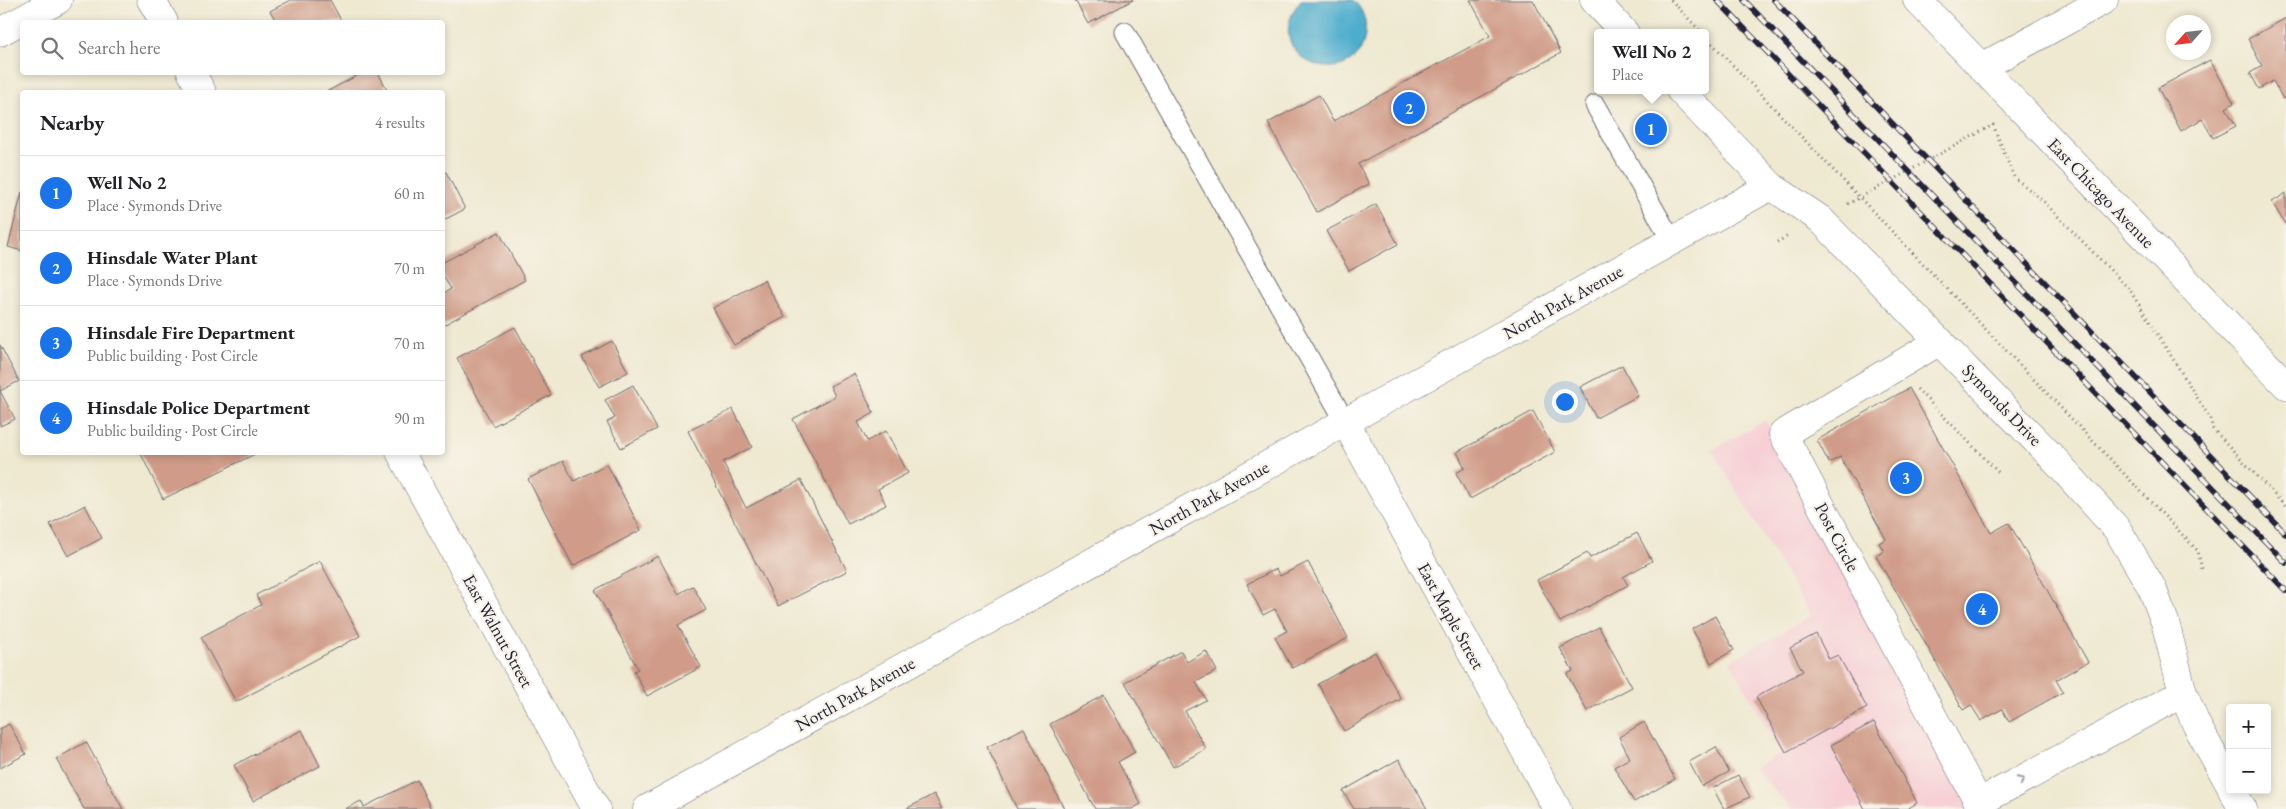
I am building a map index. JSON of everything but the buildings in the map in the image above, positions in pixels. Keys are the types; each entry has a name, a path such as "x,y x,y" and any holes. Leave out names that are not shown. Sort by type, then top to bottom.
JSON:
{"street":[{"path":"22,20 58,0"},
{"path":"152,0 163,20"},
{"path":"1594,0 1621,29"},
{"name":"East Chicago Avenue","path":"1917,0 2286,385"},
{"path":"1982,67 2104,0"},
{"path":"0,32 20,21"},
{"path":"193,75 201,90"},
{"name":"Symonds Drive","path":"1684,94 1771,186 1820,219 2091,498 2117,529 2152,588 2165,622 2183,692 2196,724 2226,779"},
{"name":"North Park Avenue","path":"647,809 1771,186"},
{"name":"Post Circle","path":"1940,341 1783,434 1980,806 2183,692"},
{"name":"East Maple Street","path":"1346,423 1557,809"},
{"name":"East Walnut Street","path":"402,455 596,809"},
{"path":"2234,794 2243,809"}],"lane":[{"path":"1125,32 1346,423"},
{"path":"1595,105 1672,241"}],"path":[{"path":"1670,0 1698,29"},
{"path":"1709,40 2198,552 2202,569"},
{"path":"1777,242 1993,125 2014,177 2043,201 2129,289 2210,418 2213,429 2286,507"},
{"path":"1895,367 1998,473"}],"shaded area":[{"path":"1766,420 1973,809 1791,809 1754,768 1781,753 1730,661 1811,616 1712,450"}],"water":[{"path":"1301,0 1353,0 1362,11 1365,25 1365,35 1358,54 1344,64 1328,67 1312,63 1298,54 1289,39 1290,21"}],"railway":[{"path":"1717,0 2286,591"},
{"path":"1744,0 2286,563"},
{"path":"1774,0 2286,534"}],"place":[{"name":"Hinsdale Water Plant","path":"1409,108"},
{"name":"Well No 2","path":"1651,129"},
{"name":"Hinsdale Fire Department","path":"1906,478"},
{"name":"Hinsdale Police Department","path":"1982,609"}]}
